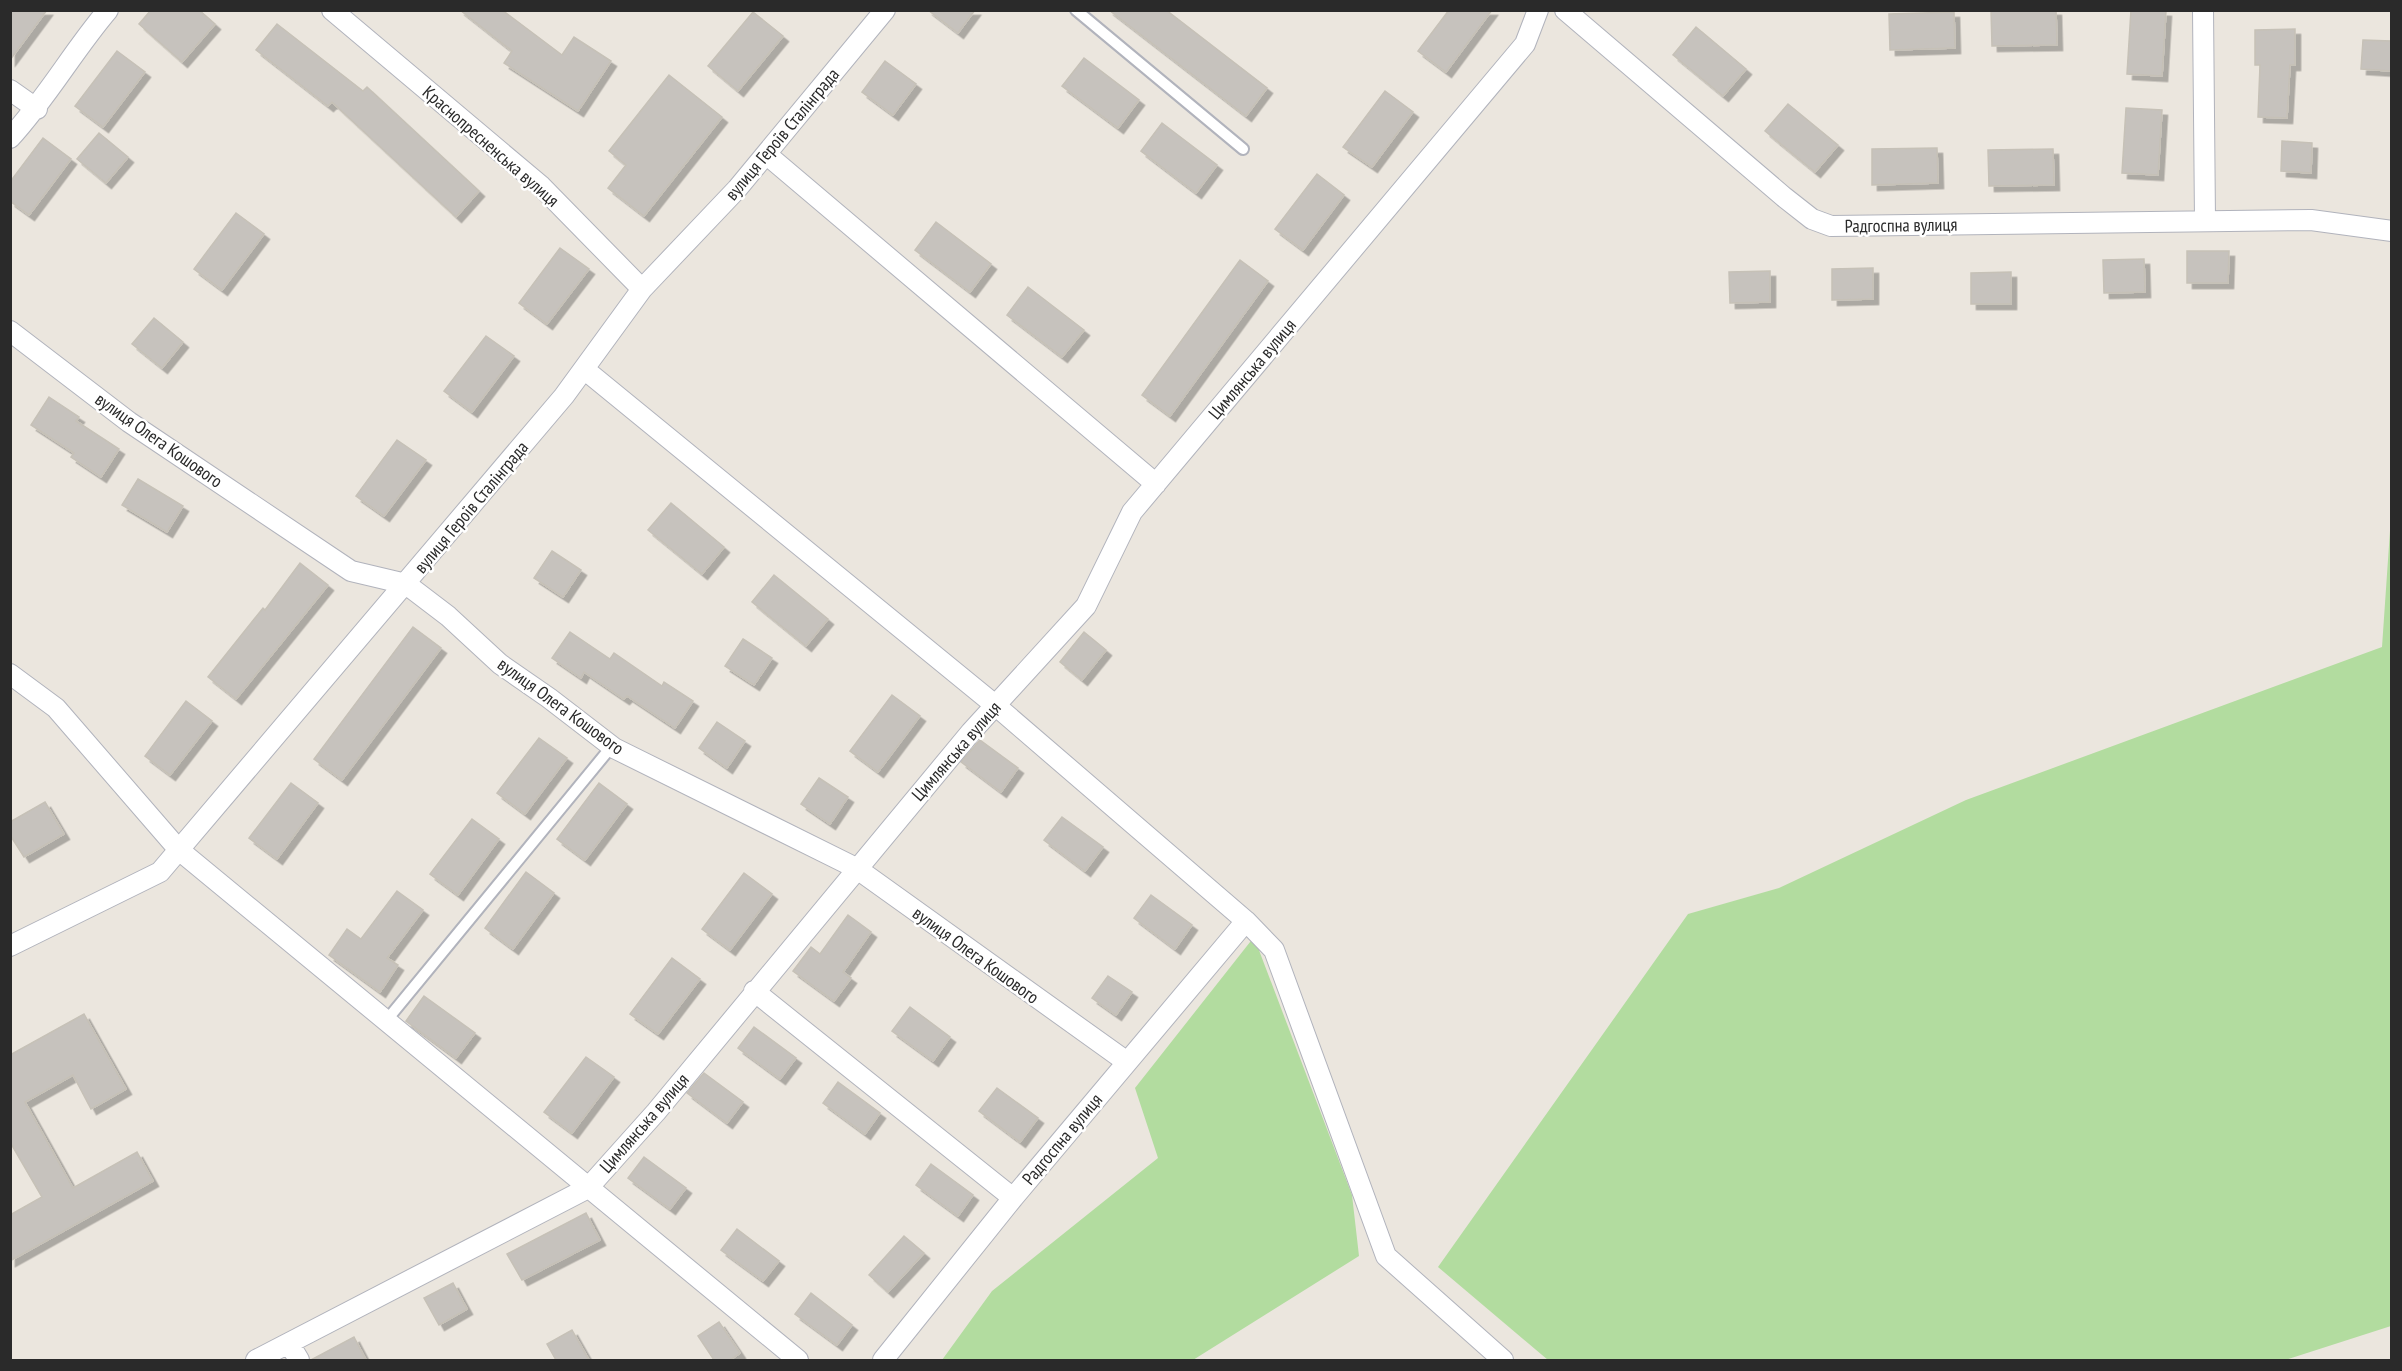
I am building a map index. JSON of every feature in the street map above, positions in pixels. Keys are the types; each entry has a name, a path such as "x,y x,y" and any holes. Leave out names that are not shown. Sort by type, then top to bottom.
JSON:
{"street":[{"path":"10,138 37,109 79,45 108,10"},
{"name":"Краснопресненська вулиця","path":"332,10 541,186 642,290"},
{"name":"вулиця Героїв Сталінграда","path":"10,946 160,872 406,584 584,369 642,290 766,154 885,10"},
{"name":"Цимлянська вулиця","path":"255,1360 588,1188 656,1112 856,868 995,705 1086,606 1132,512 1525,44 1538,10"},
{"name":"Радгоспна вулиця","path":"1565,10 1812,219 1831,226 2311,220 2391,231"},
{"path":"2203,10 2205,220"},
{"path":"10,90 37,109"},
{"path":"766,154 1156,484"},
{"name":"вулиця Олега Кошового","path":"10,331 129,422 351,571 406,584 448,616 500,664 612,746 856,868 1127,1062"},
{"path":"584,369 995,705 1246,921 1274,950 1386,1256 1503,1360"},
{"path":"10,674 56,708 178,850 798,1360"},
{"name":"Радгоспна вулиця","path":"883,1360 1013,1198 1246,921"},
{"path":"754,991 1013,1198"},
{"path":"289,1343 299,1360"}],"lane":[{"path":"1076,10 1243,149"},
{"path":"386,1021 612,746"}],"green space":[{"path":"2391,516 2391,1326 2285,1360 1548,1360 1438,1267 1688,914 1779,888 1966,800 2382,647"},
{"path":"1254,937 1352,1195 1359,1256 1193,1360 942,1360 992,1291 1158,1158 1135,1088"}],"building":[{"path":"10,10 47,10 10,60"},
{"path":"151,10 199,10 215,24 182,62 139,24"},
{"path":"460,10 502,10 562,55 574,37 611,61 578,111 504,63 512,51"},
{"path":"928,10 975,10 958,33"},
{"path":"1109,10 1166,10 1267,88 1246,116"},
{"path":"1449,10 1492,10 1446,72 1418,51"},
{"path":"1991,10 2056,10 2057,45 1992,46"},
{"path":"2131,10 2166,11 2162,76 2127,74"},
{"path":"753,12 783,36 738,91 708,66"},
{"path":"1954,12 1955,48 1890,50 1889,14"},
{"path":"277,24 363,91 367,87 479,191 456,217 332,102 328,106 256,50"},
{"path":"1696,27 1746,69 1723,96 1673,55"},
{"path":"2295,29 2295,65 2290,65 2287,118 2258,117 2260,65 2255,65 2255,30"},
{"path":"2363,40 2391,41 2391,71 2361,69"},
{"path":"117,51 145,72 103,127 75,106"},
{"path":"1084,58 1139,100 1118,128 1062,86"},
{"path":"885,61 916,84 893,115 862,92"},
{"path":"669,75 722,117 644,216 608,188 626,165 609,151"},
{"path":"1385,91 1413,112 1372,167 1343,147"},
{"path":"1788,104 1838,145 1815,172 1765,131"},
{"path":"2126,108 2162,110 2158,175 2122,173"},
{"path":"1162,123 1217,165 1196,193 1141,151"},
{"path":"99,133 128,157 106,183 77,159"},
{"path":"43,138 71,159 29,215 10,201 10,182"},
{"path":"2282,141 2312,143 2311,173 2281,171"},
{"path":"1937,148 1938,183 1872,185 1872,149"},
{"path":"2053,149 2054,185 1989,186 1988,150"},
{"path":"1317,174 1344,195 1303,250 1275,229"},
{"path":"236,213 264,234 222,290 194,269"},
{"path":"936,222 991,264 970,292 915,250"},
{"path":"560,248 589,269 547,324 519,303"},
{"path":"2187,251 2229,251 2228,283 2187,283"},
{"path":"2144,259 2145,292 2104,293 2103,260"},
{"path":"1240,260 1268,281 1170,416 1142,395"},
{"path":"1873,268 1873,299 1832,300 1832,269"},
{"path":"1770,271 1770,302 1730,303 1729,272"},
{"path":"2011,272 2011,304 1971,304 1971,273"},
{"path":"1028,287 1084,330 1062,357 1007,315"},
{"path":"154,318 183,342 162,368 132,344"},
{"path":"486,336 514,356 472,412 444,391"},
{"path":"49,397 79,417 76,421 119,449 101,477 71,457 74,453 31,425"},
{"path":"397,440 426,460 384,516 356,496"},
{"path":"138,479 183,506 167,532 122,505"},
{"path":"671,503 724,547 702,574 648,530"},
{"path":"552,551 581,570 563,597 534,578"},
{"path":"300,563 328,585 236,699 208,677 263,608 265,610"},
{"path":"774,575 828,619 806,646 752,602"},
{"path":"413,627 441,648 342,780 314,759"},
{"path":"570,632 610,659 614,653 662,686 664,682 693,701 675,728 627,696 624,699 584,672 581,678 552,658"},
{"path":"1084,632 1106,650 1082,680 1060,662"},
{"path":"743,639 772,658 754,685 725,666"},
{"path":"892,695 920,716 878,772 850,751"},
{"path":"186,701 212,721 170,775 145,756"},
{"path":"717,722 745,741 727,768 699,748"},
{"path":"539,738 567,758 525,814 497,793"},
{"path":"980,740 1018,768 1001,792 961,762"},
{"path":"819,778 848,797 830,824 801,804"},
{"path":"291,783 318,803 277,859 249,838"},
{"path":"599,783 627,804 585,860 557,839"},
{"path":"45,802 64,834 24,857 10,835 10,822"},
{"path":"1062,817 1103,847 1085,871 1044,840"},
{"path":"472,819 499,839 458,895 430,874"},
{"path":"526,872 554,893 513,949 485,928"},
{"path":"744,873 772,894 730,950 702,929"},
{"path":"397,891 423,910 387,958 398,965 380,992 329,955 347,929 361,939"},
{"path":"1151,895 1192,925 1175,949 1134,918"},
{"path":"848,915 871,932 843,972 851,978 834,1001 793,971 811,947 820,954"},
{"path":"672,958 700,979 658,1034 630,1014"},
{"path":"1108,976 1132,992 1116,1015 1092,998"},
{"path":"424,996 475,1033 456,1058 406,1021"},
{"path":"910,1007 950,1037 933,1061 892,1031"},
{"path":"84,1014 126,1089 91,1109 73,1075 25,1102 73,1188 137,1152 153,1181 10,1261 10,1215 42,1197 10,1142 10,1055"},
{"path":"754,1027 796,1058 780,1079 738,1048"},
{"path":"586,1057 614,1077 572,1133 544,1112"},
{"path":"704,1073 743,1102 727,1123 687,1093"},
{"path":"838,1082 880,1113 865,1134 823,1103"},
{"path":"997,1088 1038,1118 1020,1142 979,1111"},
{"path":"644,1157 686,1188 670,1209 628,1178"},
{"path":"931,1164 973,1195 958,1216 916,1185"},
{"path":"586,1213 600,1240 522,1280 507,1254"},
{"path":"737,1229 779,1261 763,1281 721,1250"},
{"path":"904,1236 924,1253 888,1292 869,1275"},
{"path":"453,1283 467,1309 439,1325 424,1298"},
{"path":"811,1293 852,1325 837,1345 795,1314"},
{"path":"719,1322 740,1353 730,1360 714,1360 698,1336"},
{"path":"572,1330 589,1360 556,1360 547,1344"},
{"path":"354,1337 366,1360 311,1360"}]}
